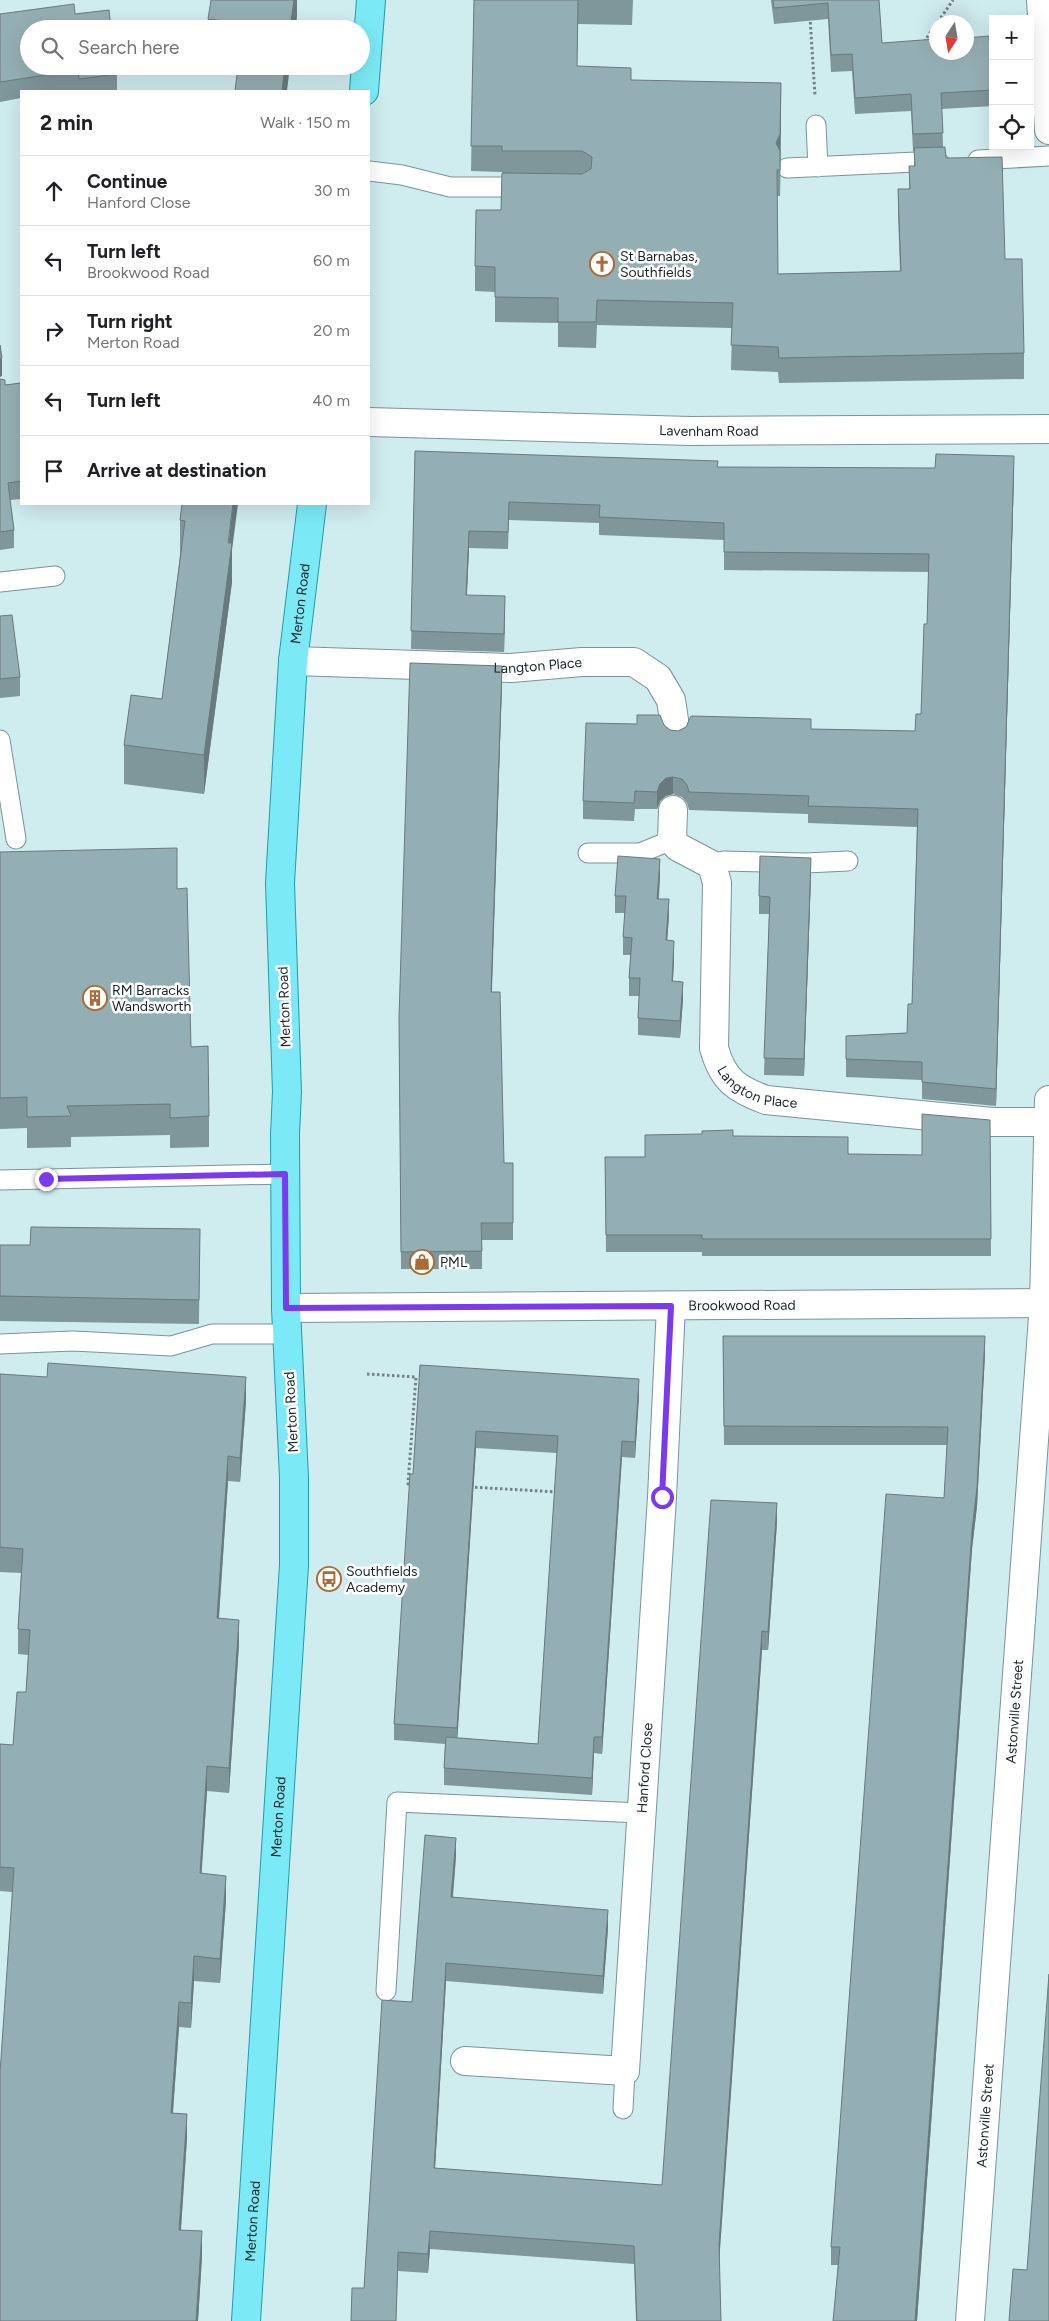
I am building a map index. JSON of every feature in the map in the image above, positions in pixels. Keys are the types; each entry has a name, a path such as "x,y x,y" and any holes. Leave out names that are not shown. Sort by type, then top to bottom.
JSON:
{"main road":[{"path":"369,20 371,0"},
{"path":"364,90 365,75"},
{"name":"Merton Road","path":"246,2321 294,1565 294,1478 287,1321 285,1174 287,1092 280,883 293,661 312,505"}],"street":[{"path":"1041,0 1049,130"},
{"name":"Lavenham Road","path":"370,422 691,431 1049,428"},
{"name":"Langton Place","path":"293,661 511,668 582,662 634,662 658,678 671,700 676,733"},
{"path":"674,810 672,840 678,847 712,865"},
{"name":"Langton Place","path":"712,865 717,883 714,1048 719,1064 731,1082 745,1093 766,1100 1049,1126"},
{"name":"Astonville Street","path":"970,2321 1046,1303 1049,1100"},
{"name":"Brookwood Road","path":"287,1321 671,1306 1046,1303"},
{"name":"Hanford Close","path":"625,2071 662,1487 671,1306"},
{"path":"465,2061 625,2071"}],"lane":[{"path":"816,125 818,167"},
{"path":"787,168 1049,156"},
{"path":"370,171 402,175 450,186 544,188"},
{"path":"0,582 55,576"},
{"path":"0,740 16,838"},
{"path":"588,853 640,853 672,840"},
{"path":"712,865 723,861 806,863 848,861"},
{"path":"0,1180 285,1174"},
{"path":"0,1344 73,1341 171,1346 212,1334 287,1321"},
{"path":"386,1991 397,1802 640,1813"},
{"path":"623,2109 625,2071"}],"path":[{"path":"943,15 953,0"},
{"path":"809,9 816,125"},
{"path":"920,49 929,35"},
{"path":"367,1374 416,1377 408,1484 418,1484"},
{"path":"466,1487 564,1492"}],"building":[{"path":"211,0 294,0 291,20 208,19"},
{"path":"474,0 578,0 577,66 631,68 631,80 781,83 780,134 776,143 780,151 780,170 777,170 778,274 901,271 898,189 910,189 909,166 915,166 914,148 945,147 946,158 1002,157 1005,259 1022,259 1024,353 779,358 778,347 731,345 733,303 597,300 596,322 558,322 558,298 495,297 495,267 475,266 476,210 501,210 502,173 582,174 591,169 592,157 582,151 502,151 502,146 471,146"},
{"path":"773,0 879,0 882,43 929,40 929,60 974,60 974,37 989,36 989,90 941,93 943,133 913,134 911,94 855,98 852,54 831,55 828,3 774,8"},
{"path":"74,4 75,14 109,10 110,20 20,20 20,75 46,75 0,82 0,14"},
{"path":"79,75 109,75 79,79"},
{"path":"237,75 284,75 282,90 235,90"},
{"path":"0,379 5,380 5,385 20,383 20,481 8,483 14,530 0,532"},
{"path":"415,451 718,461 717,467 935,468 936,454 1014,456 996,1089 922,1082 922,1062 846,1059 846,1036 907,1033 908,1004 912,1004 918,809 808,806 809,796 689,792 687,785 682,779 673,777 666,778 660,784 657,792 635,791 634,803 583,801 586,723 637,724 637,715 660,715 664,725 670,730 678,731 686,727 691,716 811,719 811,729 915,731 916,714 921,714 929,554 724,552 724,523 599,517 600,505 509,502 508,532 469,531 466,595 505,596 504,634 411,631"},
{"path":"182,505 233,505 228,543 232,543 204,755 124,745 131,695 162,699 185,521 180,520"},
{"path":"12,615 20,677 0,679 0,616"},
{"path":"410,663 502,666 491,992 500,992 504,1163 513,1163 513,1223 481,1223 482,1251 401,1252 399,1018"},
{"name":"RM Barracks Wandsworth","path":"177,848 177,889 187,888 191,1047 208,1046 209,1116 170,1118 170,1104 67,1106 71,1116 27,1117 27,1097 0,1098 0,852"},
{"path":"618,856 660,859 657,899 669,899 666,940 674,941 672,981 683,982 680,1021 638,1018 640,978 629,978 632,938 623,937 626,896 615,896"},
{"path":"760,856 811,858 804,1059 764,1058 770,897 759,896"},
{"path":"922,1114 990,1120 991,1239 702,1239 702,1235 606,1235 605,1157 645,1157 645,1135 702,1134 702,1131 733,1130 733,1136 848,1137 848,1154 922,1155"},
{"path":"31,1227 200,1229 199,1300 0,1296 0,1245 30,1245"},
{"path":"723,1336 985,1336 977,1487 972,1531 915,2321 833,2321 840,2247 831,2247 886,1494 944,1498 948,1427 724,1426"},
{"path":"48,1363 246,1377 240,1458 228,1456 217,1618 239,1620 229,1768 207,1766 200,1873 226,1876 220,1959 194,1956 191,2003 179,2002 171,2113 187,2114 179,2230 202,2231 196,2321 0,2321 0,2073 14,1868 0,1867 0,1744 13,1745 17,1692 26,1692 30,1630 18,1629 23,1549 0,1547 0,1374 47,1377"},
{"path":"420,1365 639,1379 635,1442 622,1441 602,1737 594,1737 592,1778 444,1768 446,1737 538,1744 558,1436 476,1431 457,1728 394,1724 410,1474 413,1474"},
{"path":"711,1500 777,1503 768,1632 762,1631 719,2245 721,2321 637,2321 634,2246 430,2231 428,2254 398,2252 396,2321 351,2321 352,2288 364,2288 382,2000 412,2002 425,1835 456,1838 451,1897 608,1910 603,1976 446,1963 434,2168 662,2185"},
{"path":"1049,1974 1049,2321 1009,2321 1013,2269 1027,2270"}],"place":[{"name":"St Barnabas, Southfields","path":"602,264"},
{"name":"RM Barracks Wandsworth","path":"95,998"},
{"name":"PML","path":"422,1262"},
{"name":"Southfields Academy","path":"329,1579"}],"route":[{"path":"46,1179 285,1174 286,1308 671,1306 671,1338 662,1497"}]}
